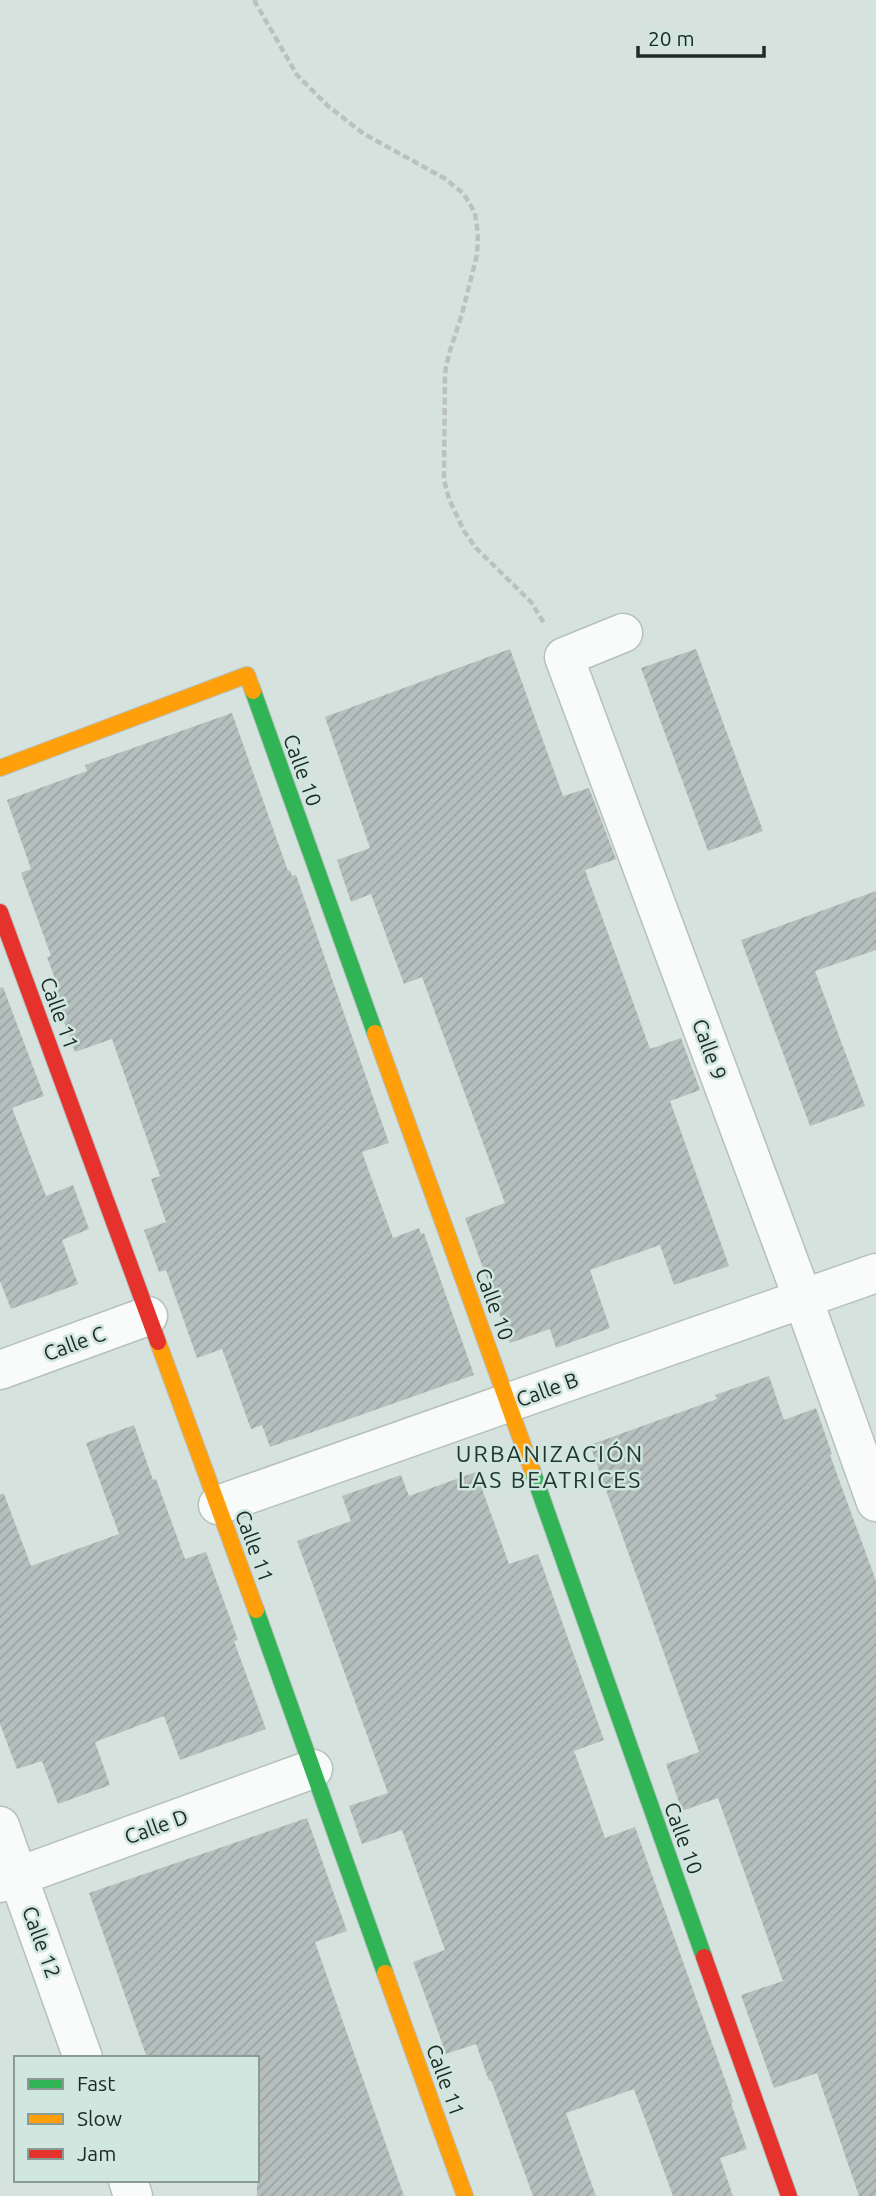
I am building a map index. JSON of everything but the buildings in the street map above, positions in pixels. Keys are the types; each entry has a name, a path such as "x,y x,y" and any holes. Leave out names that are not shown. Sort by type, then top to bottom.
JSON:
{"street":[{"path":"564,657 623,633"},
{"name":"Calle 9","path":"564,657 876,1502"},
{"name":"Calle 10","path":"0,768 247,675 789,2196"},
{"name":"Calle 11","path":"0,912 218,1505 465,2196"},
{"name":"Calle B","path":"218,1505 876,1273"},
{"name":"Calle C","path":"0,1370 148,1316"},
{"name":"Calle D","path":"9,1880 313,1769"},
{"name":"Calle 12","path":"0,1826 9,1880 82,2056"}],"path":[{"path":"254,0 297,75 328,107 364,134 444,178 464,194 475,214 477,255 445,373 444,480 449,499 464,531 476,548 531,602 564,657"}],"traffic: fast":[{"path":"253,691 375,1033"},
{"path":"532,1470 704,1957"},
{"path":"256,1610 385,1973"}],"traffic: slow":[{"path":"0,768 247,675 253,691"},
{"path":"375,1033 532,1470"},
{"path":"158,1342 256,1610"},
{"path":"385,1973 465,2196"}],"traffic: jam":[{"path":"0,912 158,1342"},
{"path":"704,1957 789,2196"}],"district":[{"name":"URBANIZACIÓN LAS BEATRICES","path":"550,1466"}]}
